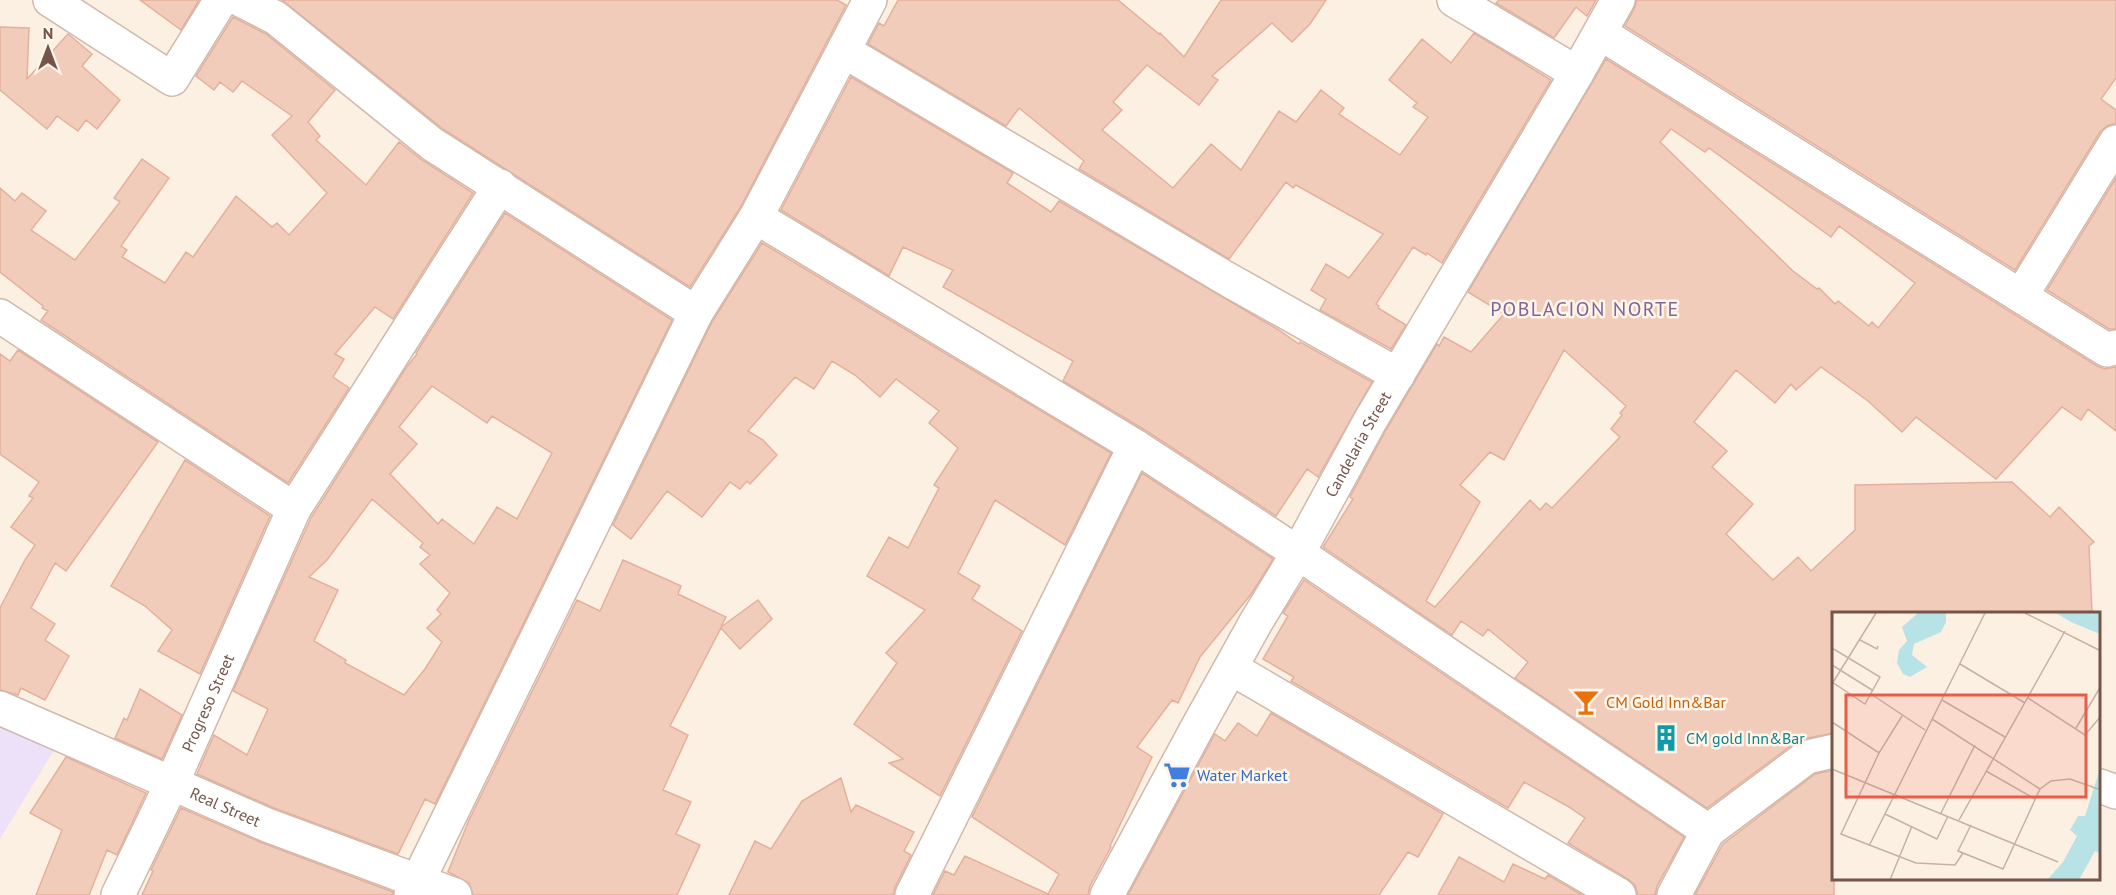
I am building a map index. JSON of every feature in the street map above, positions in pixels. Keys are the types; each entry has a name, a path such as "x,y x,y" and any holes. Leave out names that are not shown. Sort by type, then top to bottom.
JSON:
{"street":[{"path":"51,0 172,80 221,0"},
{"path":"241,0 276,18 432,144 696,313"},
{"path":"414,888 696,313 756,217 870,0"},
{"path":"1454,0 1577,73"},
{"name":"Candelaria Street","path":"1107,895 1256,622 1298,553 1370,421 1618,0"},
{"path":"1600,33 2107,350 2116,347"},
{"path":"844,51 1227,279 1398,375"},
{"path":"2021,296 2116,142"},
{"name":"Progreso Street","path":"117,895 171,785 294,508 500,186"},
{"path":"756,217 1135,446 1298,553 1708,831"},
{"path":"0,316 294,508"},
{"path":"912,895 1135,446"},
{"path":"1231,668 1619,895"},
{"name":"Real Street","path":"0,708 171,785 414,888 455,895"},
{"path":"1674,895 1708,831 1806,757 1832,751"},
{"path":"2101,786 2116,792"}],"shaded area":[{"path":"0,718 57,745 0,839"}],"building":[{"path":"140,0 199,0 181,30"},
{"path":"282,0 837,0 846,5 740,208 690,287 443,129"},
{"path":"898,0 1118,0 1160,33 1184,57 1221,0 1326,0 1310,24 1292,42 1272,23 1212,76 1218,80 1199,105 1147,65 1113,102 1122,110 1102,130 1173,188 1211,144 1241,170 1279,111 1296,122 1321,90 1344,108 1339,114 1400,155 1428,117 1413,107 1417,103 1389,80 1422,39 1451,63 1474,33 1551,80 1442,263 1413,247 1376,304 1378,308 1406,325 1391,349 1320,310 1326,299 1311,290 1326,264 1349,278 1383,234 1296,185 1293,188 1286,182 1229,259 1079,169 1084,161 1019,108 1006,126 868,44 879,23 884,26"},
{"path":"1499,0 1596,0 1587,16 1576,7 1554,38 1496,3"},
{"path":"1637,0 2116,0 2116,78 2101,99 2116,110 2116,123 2100,132 2015,270 1625,26"},
{"path":"233,17 266,34 335,90 308,122 320,136 316,140 366,185 399,142 473,193 393,319 375,307 335,354 344,359 333,377 349,388 288,483 41,320 48,311 0,272 0,188 15,201 22,193 46,211 31,230 75,260 120,202 114,198 142,159 169,178 121,246 127,250 122,257 165,283 186,252 193,257 236,196 272,227 277,223 289,235 327,193 272,135 292,116 242,81 233,92 220,82 214,90 196,76"},
{"path":"0,27 29,28 27,79 68,34 92,54 82,66 120,100 97,129 86,120 78,131 57,116 47,129 0,90"},
{"path":"1606,59 2097,366 2105,369 2116,367 2116,431 2088,409 2081,420 2062,407 1996,479 1916,417 1902,432 1868,401 1821,367 1796,390 1791,384 1775,403 1736,370 1694,422 1727,451 1712,467 1753,504 1726,534 1773,580 1798,557 1811,571 1855,530 1855,485 2012,482 2050,517 2059,507 2094,542 2089,546 2092,612 1832,612 1832,733 1796,742 1707,808 1515,678 1528,662 1488,629 1483,636 1461,621 1452,635 1323,547 1353,499 1350,497 1386,430 1437,344 1439,346 1444,337 1471,352 1504,314 1468,292","holes":["1671,129 1705,152 1709,148 1831,237 1839,226 1915,283 1878,328 1872,322 1869,326 1838,301 1835,304 1819,288 1817,289 1793,271 1660,142","1564,350 1626,406 1611,429 1620,437 1552,508 1546,503 1540,510 1530,500 1435,607 1426,601 1480,502 1460,485 1490,452 1504,460"]},
{"path":"851,77 1013,173 1007,183 1051,212 1059,201 1299,344 1300,342 1372,382 1318,477 1307,469 1276,516 1145,430 1063,381 1073,361 943,287 953,270 903,247 889,276 781,210"},
{"path":"2116,178 2116,329 2109,329 2047,290"},
{"path":"505,213 672,320 435,804 425,799 398,854 274,808 197,774 214,735 247,755 268,709 233,691 311,518","holes":["432,386 487,423 492,416 552,453 517,519 497,507 474,544 442,519 438,524 390,474 417,444 399,427","372,499 423,543 420,547 430,555 420,564 450,593 437,610 441,614 427,628 442,642 425,669 404,695 345,663 346,660 314,641 338,590 309,577 327,560"]},
{"path":"762,243 1111,453 1065,545 995,500 958,573 980,586 972,599 1022,631 940,796 889,763 903,759 854,724 897,663 886,653 925,610 867,576 889,537 908,548 939,488 934,485 958,448 929,423 939,411 896,379 880,397 855,375 832,361 814,389 795,377 748,431 763,440 777,455 750,484 747,481 740,489 730,482 702,517 667,491 631,539 613,525 712,322"},
{"path":"18,350 158,442 66,571 55,563 31,608 55,624 45,640 69,656 45,700 21,688 18,695 0,690 0,608 35,545 11,527 33,498 29,496 39,482 0,454 0,354 10,361"},
{"path":"185,460 270,516 200,674 158,651 172,630 145,606 111,586"},
{"path":"1142,473 1273,559 1252,593 1200,657 1178,703 1172,700 1137,747 1152,757 1111,847 1090,886 1088,895 933,895 945,871 954,875 965,856 1048,894 1059,874 972,817"},
{"path":"623,560 681,586 678,594 726,617 721,627 758,600 772,619 740,649 721,628 670,726 688,735 663,790 691,802 676,834 700,845 677,895 473,895 469,883 448,872 469,820 577,600 600,611"},
{"path":"1304,580 1684,837 1657,886 1655,895 1638,895 1635,885 1628,879 1568,843 1585,818 1569,807 1524,782 1508,808 1291,681 1294,677 1263,659 1288,616 1283,613"},
{"path":"140,689 182,715 162,759 115,738 124,718 127,720"},
{"path":"1271,713 1443,814 1418,857 1408,852 1379,895 1128,895 1215,734 1225,741 1238,723 1257,736"},
{"path":"66,757 146,793 117,855 107,850 89,895 36,895 62,830 30,813"},
{"path":"1832,770 1834,895 1695,895 1723,844 1815,774"},
{"path":"841,778 851,812 856,805 914,832 904,851 911,855 893,895 729,895 755,841 771,849 802,801"},
{"path":"181,808 260,842 393,892 392,895 142,895 153,871 151,870"},
{"path":"1459,857 1504,882 1513,864 1545,879 1548,875 1582,895 1438,895"}],"place":[{"name":"CM Gold Inn&Bar","path":"1586,702"},
{"name":"CM gold Inn&Bar","path":"1666,738"},
{"name":"Water Market","path":"1177,775"}],"district":[{"name":"POBLACION NORTE","path":"1585,309"}]}
